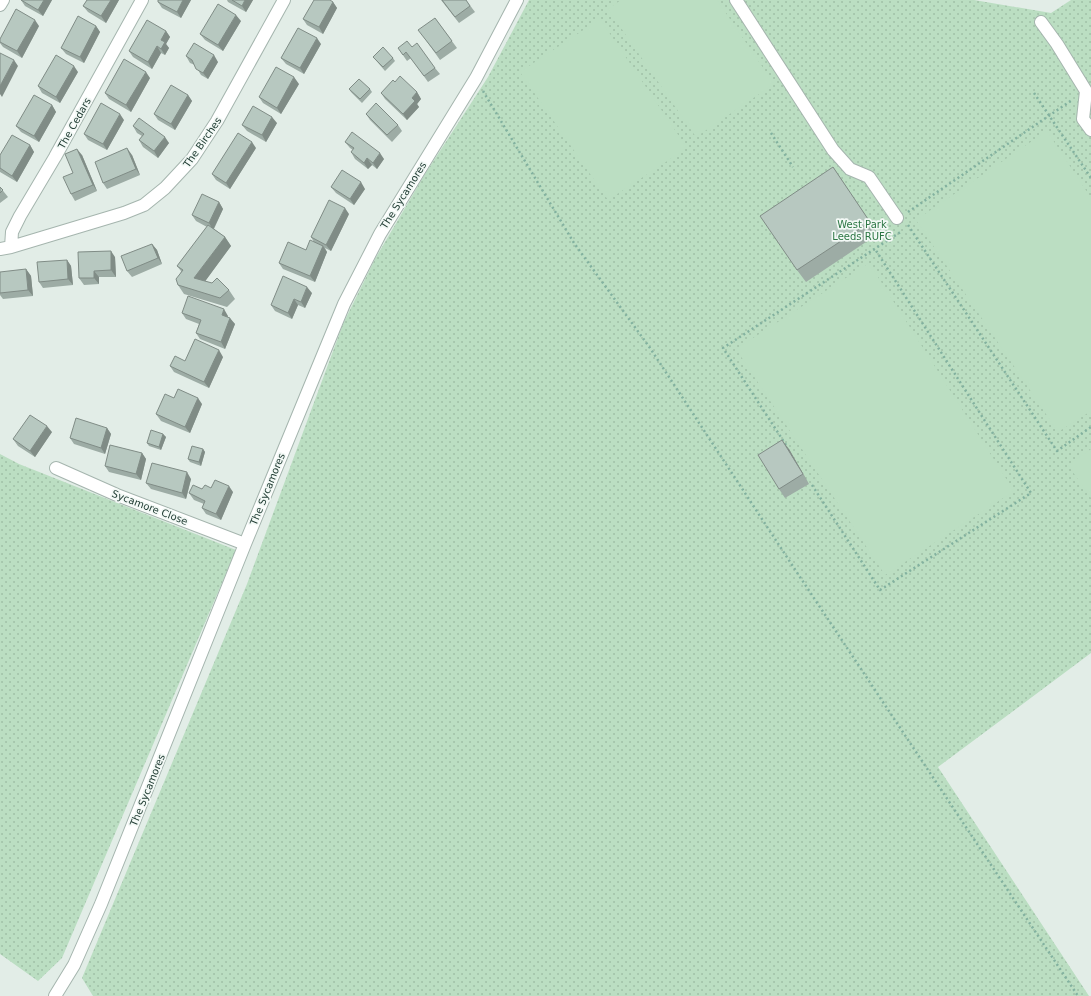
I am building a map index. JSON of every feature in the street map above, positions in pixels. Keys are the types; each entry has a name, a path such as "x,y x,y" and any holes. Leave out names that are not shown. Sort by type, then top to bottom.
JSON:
{"street":[{"path":"0,5 3,0"},
{"name":"The Cedars","path":"6,248 20,216 55,157 142,0"},
{"name":"The Birches","path":"6,248 124,213 144,205 166,188 192,159 217,122 284,0"},
{"name":"The Sycamores","path":"55,996 74,964 101,904 245,544 344,304 380,234 476,78 517,0"},
{"path":"736,0 833,150 850,169 869,177 899,217"},
{"path":"1041,22 1057,44 1086,90 1083,119 1091,130"},
{"name":"Sycamore Close","path":"56,468 117,495 245,544"}],"path":[{"path":"476,78 574,243 650,348 1078,996"},
{"path":"1086,90 899,217 909,227 1057,452 1091,427"},
{"path":"1034,93 1091,178"},
{"path":"771,133 793,167"},
{"path":"786,445 723,348 909,227"},
{"path":"812,485 880,590 1031,493 875,249"}],"green space":[{"path":"529,0 974,0 1051,13 1071,0 1091,0 1091,653 938,767 1089,996 93,996 82,978 247,584 343,324 375,259 425,174 488,77"},
{"path":"621,0 717,0 774,84 696,137 608,9"},
{"path":"600,19 687,148 608,200 520,72"},
{"path":"1047,131 1091,198 1091,411 1058,432 916,220"},
{"path":"869,263 1014,491 885,575 736,349"},
{"path":"1091,449 1091,498 1068,465"},
{"path":"0,454 19,464 236,550 62,958 38,981 0,954"}],"building":[{"path":"21,0 44,0 38,10"},
{"path":"87,0 111,0 101,16 83,6"},
{"path":"158,0 183,0 177,12 158,2"},
{"path":"232,0 245,0 242,6"},
{"path":"314,0 330,0 333,2 319,27 303,19"},
{"path":"442,0 466,0 470,6 455,17"},
{"path":"218,4 236,15 218,45 200,34"},
{"path":"16,9 35,20 17,51 0,42 0,39"},
{"path":"78,16 96,26 80,57 61,48"},
{"path":"435,18 452,41 436,53 418,30"},
{"path":"147,20 166,31 161,40 165,42 161,49 157,46 148,62 129,51"},
{"path":"298,28 317,38 300,68 281,58"},
{"path":"407,41 412,47 417,43 435,68 424,76 406,52 403,55 398,48"},
{"path":"194,43 214,55 203,73 196,69 192,60 186,56"},
{"path":"383,47 393,58 383,67 373,57"},
{"path":"0,53 14,60 0,86"},
{"path":"56,55 74,66 56,97 38,86"},
{"path":"124,59 146,72 126,105 105,93"},
{"path":"276,67 294,77 277,108 259,97"},
{"path":"400,76 417,92 412,98 415,101 403,114 381,93 393,80 395,82"},
{"path":"359,79 370,89 360,99 349,89"},
{"path":"171,85 188,95 171,124 154,114"},
{"path":"34,95 52,105 34,136 16,126"},
{"path":"101,103 120,114 103,144 84,134"},
{"path":"376,103 398,125 387,135 366,114"},
{"path":"253,106 272,117 262,135 242,125"},
{"path":"139,118 165,137 154,151 139,140 144,134 133,126"},
{"path":"352,132 380,153 373,163 367,158 364,163 351,152 354,148 345,142"},
{"path":"238,133 252,142 226,183 212,174"},
{"path":"12,135 30,145 12,176 0,168 0,155"},
{"path":"127,148 136,169 103,183 95,162"},
{"path":"77,149 93,185 71,194 63,177 73,173 65,154"},
{"name":"West Park Leeds RUFC","path":"833,167 870,222 797,270 760,216"},
{"path":"342,170 361,182 350,199 331,187"},
{"path":"202,194 219,202 209,223 192,215"},
{"path":"329,200 345,208 326,245 311,237"},
{"path":"208,225 225,237 194,278 212,283 217,278 229,290 220,298 178,285 176,279 183,270 177,266"},
{"path":"310,240 323,246 310,276 279,263 288,242 306,250"},
{"path":"152,244 158,258 127,271 121,256"},
{"path":"111,251 111,270 94,271 94,278 79,278 78,252"},
{"path":"67,260 68,279 39,282 37,262"},
{"path":"26,269 28,290 0,293 0,272"},
{"path":"283,276 307,287 301,302 294,299 288,313 271,305"},
{"path":"188,296 224,309 222,315 230,318 221,342 196,333 201,320 182,313"},
{"path":"195,339 219,350 204,382 170,366 175,356 185,361"},
{"path":"178,389 198,398 185,427 156,414 165,394 174,398"},
{"path":"30,415 47,426 30,451 13,439"},
{"path":"76,418 107,428 101,448 70,438"},
{"path":"151,430 163,434 159,447 147,443"},
{"path":"782,440 803,474 779,489 758,455"},
{"path":"110,445 142,453 136,474 105,466"},
{"path":"192,446 203,449 199,462 188,459"},
{"path":"152,463 187,472 182,493 146,483"},
{"path":"215,480 229,486 216,514 202,508 205,501 189,493 193,485 202,489 205,485 211,488"}]}
